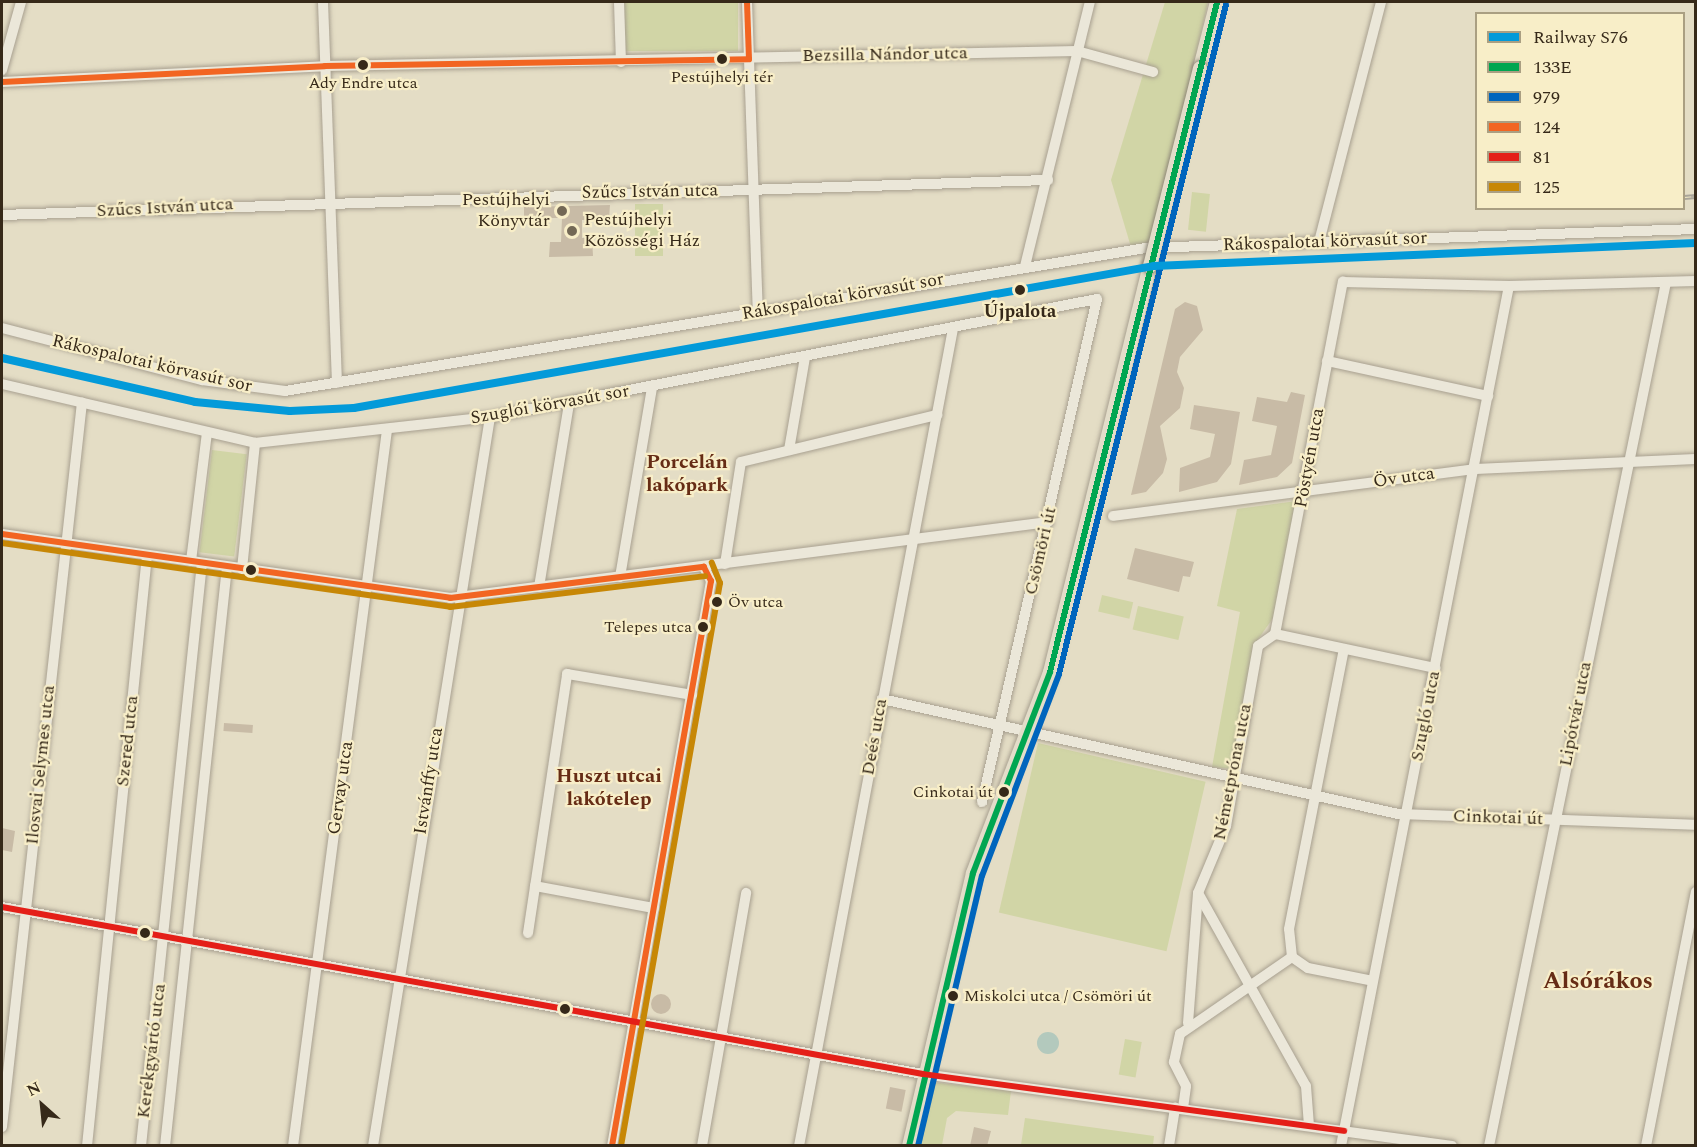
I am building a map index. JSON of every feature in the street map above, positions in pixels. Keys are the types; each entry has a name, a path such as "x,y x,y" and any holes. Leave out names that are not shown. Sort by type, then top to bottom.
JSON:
{"main road":[{"name":"Csömöri út","path":"909,1146 923,1074 973,873 1050,672 1216,2"}],"street":[{"path":"2,70 21,2"},
{"path":"323,2 337,383"},
{"path":"620,2 621,62"},
{"path":"747,2 758,311"},
{"path":"1025,266 1090,2"},
{"path":"1319,242 1381,2"},
{"name":"Bezsilla Nándor utca","path":"2,82 325,66 621,62 1077,51 1153,72"},
{"name":"Szűcs István utca","path":"2,216 329,200 1048,180"},
{"name":"Rákospalotai körvasút sor","path":"2,328 231,385 285,392 1025,266 1146,248 1695,229"},
{"path":"1509,286 1695,281"},
{"name":"Pöstyén utca","path":"1275,634 1342,282 1509,286"},
{"name":"Lipótvár utca","path":"1489,1146 1626,462 1666,282"},
{"name":"Szugló utca","path":"1341,1146 1509,286"},
{"name":"Szuglói körvasút sor","path":"2,384 255,443 490,417 1097,299"},
{"name":"Csömöri út","path":"982,802 1002,724 1097,299"},
{"name":"Deés utca","path":"799,1146 882,699 915,540 953,328"},
{"path":"789,450 805,357"},
{"path":"1327,361 1488,396"},
{"path":"620,577 652,387"},
{"name":"Ilosvai Selymes utca","path":"2,1127 82,402"},
{"path":"539,587 569,403"},
{"path":"725,564 741,462 937,415"},
{"name":"Istvánffy utca","path":"373,1146 490,417"},
{"name":"Gervay utca","path":"293,1146 387,430"},
{"name":"Kerékgyártó utca","path":"141,1146 164,935 207,433"},
{"path":"242,569 255,443"},
{"name":"Öv utca","path":"1113,516 1475,469 1695,459"},
{"path":"2,534 368,587 460,598 1048,522"},
{"name":"Szered utca","path":"87,1146 147,555"},
{"name":"Kerékgyártó utca","path":"165,1146 227,567"},
{"path":"612,1146 711,581 704,567"},
{"path":"1275,634 1435,668"},
{"name":"Németpróna utca","path":"1188,1023 1198,893 1223,836 1258,646 1275,634"},
{"path":"1344,649 1289,929 1292,957 1308,968 1373,981"},
{"path":"528,933 567,674 692,695"},
{"name":"Cinkotai út","path":"882,699 1407,815 1695,825"},
{"path":"535,886 654,908"},
{"path":"1646,1146 1693,920 1695,892"},
{"path":"702,1146 746,893"},
{"path":"1198,893 1247,986 1306,1086 1309,1126"},
{"path":"2,907 635,1019 923,1074 1452,1146"},
{"path":"1169,1146 1186,1086 1174,1053 1188,1023 1292,957"}],"green space":[{"name":"Pestújhelyi tér","path":"624,2 738,2 738,51 624,51"},
{"path":"1165,2 1208,2 1153,243 1131,247 1111,180"},
{"path":"1192,192 1210,194 1206,232 1188,230"},
{"path":"635,204 663,204 663,256 635,256"},
{"path":"212,450 247,454 234,556 199,552"},
{"path":"1297,501 1273,618 1254,645 1231,769 1212,767 1240,612 1217,606 1237,509"},
{"path":"1102,595 1133,602 1129,619 1098,612"},
{"path":"1138,606 1184,617 1178,640 1133,629"},
{"path":"1038,743 1206,782 1166,951 999,913"},
{"path":"1125,1039 1142,1042 1135,1077 1119,1074"},
{"path":"931,1082 1011,1091 1008,1115 956,1111 947,1118 942,1145 915,1146"},
{"path":"1025,1118 1154,1136 1153,1145 1021,1145"}],"shaded area":[{"path":"1048,1032 1058,1039 1059,1043 1052,1053 1048,1054 1038,1047 1037,1043 1044,1033"}],"building":[{"name":"Pestújhelyi Közösségi Ház","path":"610,205 609,219 582,220 582,238 592,238 593,256 549,257 550,242 561,242 562,218 542,218 542,224 524,220 524,207"},
{"path":"1185,302 1197,306 1203,330 1180,357 1177,372 1184,388 1180,408 1160,426 1167,459 1163,473 1146,492 1131,495 1175,309"},
{"path":"1291,392 1305,395 1292,463 1277,477 1239,485 1244,460 1271,455 1277,426 1252,421 1257,397 1287,402"},
{"path":"1194,405 1240,412 1231,464 1217,482 1179,492 1180,468 1210,457 1215,434 1190,429"},
{"path":"1135,548 1194,562 1190,577 1183,576 1179,592 1127,579"},
{"path":"224,723 253,725 252,733 223,731"},
{"path":"2,828 15,831 12,852 2,850"},
{"path":"657,994 665,994 671,1000 671,1008 665,1014 657,1014 651,1008 651,1000"},
{"path":"890,1087 906,1090 902,1112 886,1109"},
{"path":"974,1127 991,1131 987,1146 970,1146"}],"railway":[{"path":"1685,197 1696,196"}],"rail line":[{"name":"S76","path":"2,358 195,402 290,411 354,408 1154,266 1696,243"}],"transit line":[{"name":"124","path":"747,2 749,59"},
{"name":"133E","path":"909,1146 973,873 1050,672 1217,2"},
{"name":"979","path":"918,1146 982,876 1059,674 1226,4"},
{"name":"124","path":"2,82 325,66 749,59"},
{"name":"124","path":"2,534 450,598 704,567"},
{"name":"125","path":"2,543 450,607 705,576"},
{"name":"125","path":"621,1146 720,583 712,563"},
{"name":"124","path":"612,1146 711,581 704,567"},
{"name":"81","path":"2,907 923,1074 1344,1131"}],"place":[{"name":"Pestújhelyi tér","path":"722,59"},
{"name":"Ady Endre utca","path":"363,65"},
{"name":"Pestújhelyi Könyvtár","path":"562,211"},
{"name":"Pestújhelyi Közösségi Ház","path":"572,231"},
{"name":"Újpalota","path":"1020,290"},
{"name":"Öv utca","path":"717,602"},
{"name":"Telepes utca","path":"703,627"},
{"name":"Cinkotai út","path":"1004,792"},
{"name":"Miskolci utca / Csömöri út","path":"953,996"}],"district":[{"name":"Porcelán lakópark","path":"687,474"},
{"name":"Huszt utcai lakótelep","path":"609,788"},
{"name":"Alsórákos","path":"1598,982"}]}
